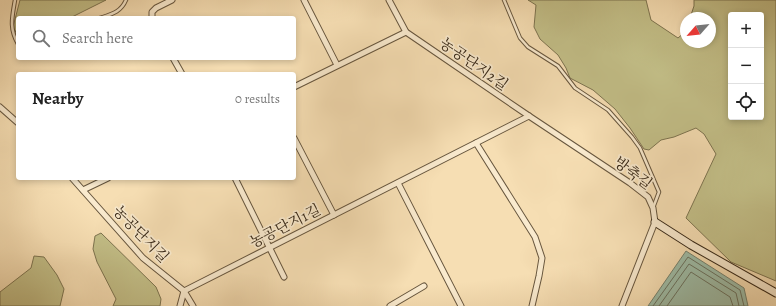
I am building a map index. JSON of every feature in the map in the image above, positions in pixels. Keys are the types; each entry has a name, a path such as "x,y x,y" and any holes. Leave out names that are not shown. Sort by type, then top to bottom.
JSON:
{"street":[{"path":"152,16 152,12 156,8 172,0"},
{"path":"304,0 337,65"},
{"name":"농공단지2길","path":"389,0 406,32 529,116"},
{"path":"296,85 406,32"},
{"path":"174,60 181,72"},
{"path":"0,107 16,122"},
{"name":"방축길","path":"529,116 630,183 648,197 654,208 655,222 622,306"},
{"name":"농공단지1길","path":"184,291 529,116"},
{"path":"296,142 334,215"},
{"path":"476,143 536,237 542,258 532,306"},
{"name":"농공단지길","path":"74,180 144,258 184,291 192,306"},
{"path":"83,190 104,180"},
{"path":"236,180 284,277"},
{"path":"398,183 461,306"},
{"path":"655,222 691,245 776,292"},
{"path":"390,306 424,286"},
{"path":"180,306 184,291"}],"lane":[{"path":"15,0 12,29 13,36 16,41"},
{"path":"105,16 118,11 123,7 126,0"},
{"path":"504,0 520,38 528,47 558,66 575,88 608,110 640,148 659,192 654,208"}],"shaded area":[{"path":"20,0 106,0 74,16 16,16 16,32 13,27"},
{"path":"528,0 646,0 651,20 678,38 680,36 680,48 716,48 716,12 692,12 694,0 776,0 776,281 731,262 686,218 716,154 704,134 696,128 674,137 661,140 649,150 644,149 615,109 593,90 570,78 558,55 540,39 534,27 536,5"},
{"path":"101,233 156,287 161,299 160,306 113,306 116,299 97,262 93,249 95,236"},
{"path":"34,256 44,257 57,275 64,289 60,306 0,306 0,292 31,268"}],"water":[{"path":"686,251 744,288 748,306 648,306"}]}
